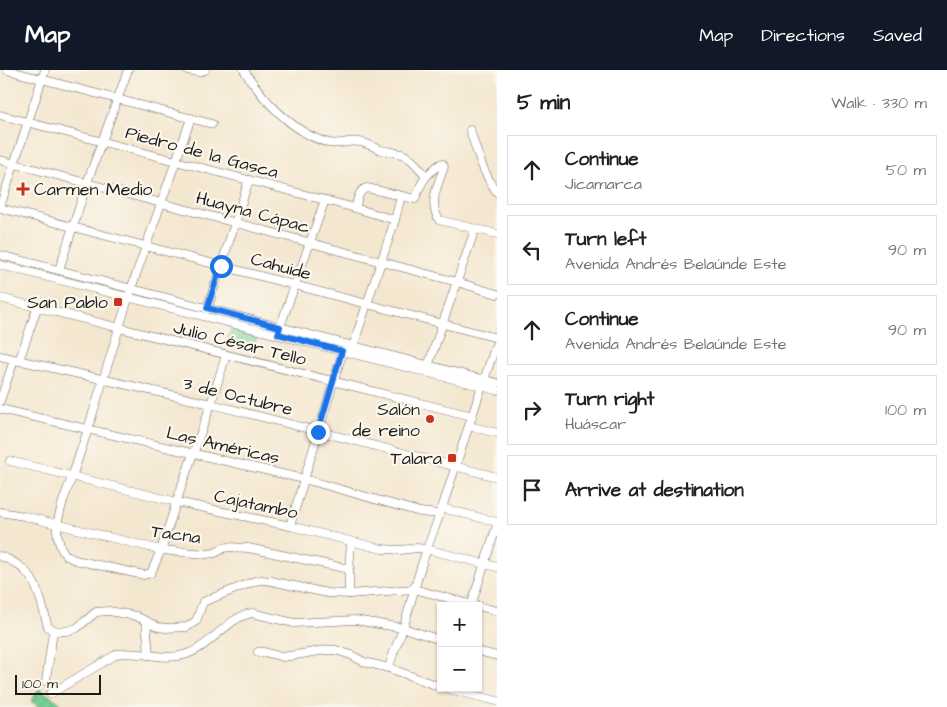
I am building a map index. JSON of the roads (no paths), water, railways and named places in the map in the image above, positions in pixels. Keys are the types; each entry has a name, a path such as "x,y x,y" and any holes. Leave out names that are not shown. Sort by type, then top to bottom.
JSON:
{"street":[{"path":"7,70 212,124"},
{"path":"0,207 45,70"},
{"path":"59,270 87,183 128,70"},
{"path":"187,70 199,72 205,70"},
{"path":"244,70 268,101 299,130 314,138 329,142 338,144 359,142 387,152 402,154 412,160 426,176"},
{"name":"Piedro de la Gasca","path":"0,115 395,220"},
{"path":"191,118 130,293 88,430 63,501 57,524 57,532 60,546 67,556 75,560 144,575 151,573 161,550 226,355"},
{"path":"470,130 482,168 497,192"},
{"name":"Huayna Cápac","path":"0,160 497,294"},
{"path":"355,208 361,191 364,188 416,199 420,185 426,176 440,164 443,164 444,168 434,195 435,214 439,220 497,234"},
{"path":"207,308 250,180"},
{"path":"353,346 395,220 401,196"},
{"path":"279,331 325,200"},
{"name":"Cahuide","path":"0,207 497,340"},
{"path":"427,368 475,229"},
{"path":"0,255 59,270 130,293 279,331 353,346 483,383 497,384"},
{"path":"0,264 207,308 342,351 427,368"},
{"name":"Julio César Tello","path":"0,298 472,416"},
{"path":"0,401 37,308"},
{"path":"388,668 403,628 426,549 497,340"},
{"path":"290,526 342,351"},
{"name":"3 de Octubre","path":"0,356 211,404 497,477"},
{"path":"483,383 497,390"},
{"name":"Las Américas","path":"0,409 304,480 420,512 440,511 497,523"},
{"path":"469,426 497,433"},
{"name":"Cajatambo","path":"10,461 382,549 426,549 497,566"},
{"name":"Tacna","path":"0,512 24,516 161,550 206,554 215,553 228,547 248,548 349,569"},
{"path":"476,602 484,563 497,523"},
{"path":"350,594 351,542"},
{"path":"0,556 19,565 34,582 48,627 58,631 73,630 96,612 109,611 136,616 158,627 187,627 196,621 203,602 262,580 271,580 326,592 350,594 414,589 461,602"},
{"path":"482,608 497,611"},
{"path":"50,694 117,654 126,652 166,657 186,654 204,646 220,631 246,614 252,613 294,623 355,620 403,628 437,639"},
{"path":"146,621 149,655"},
{"path":"46,681 53,630"},
{"path":"258,652 283,657 336,650 364,662 388,668 437,686"},
{"path":"482,652 497,656"},
{"path":"461,692 497,701"}],"place":[{"name":"Carmen Medio","path":"23,189"},
{"name":"San Pablo","path":"118,302"},
{"name":"Salón de reino","path":"430,419"},
{"name":"Talara","path":"452,458"}]}
